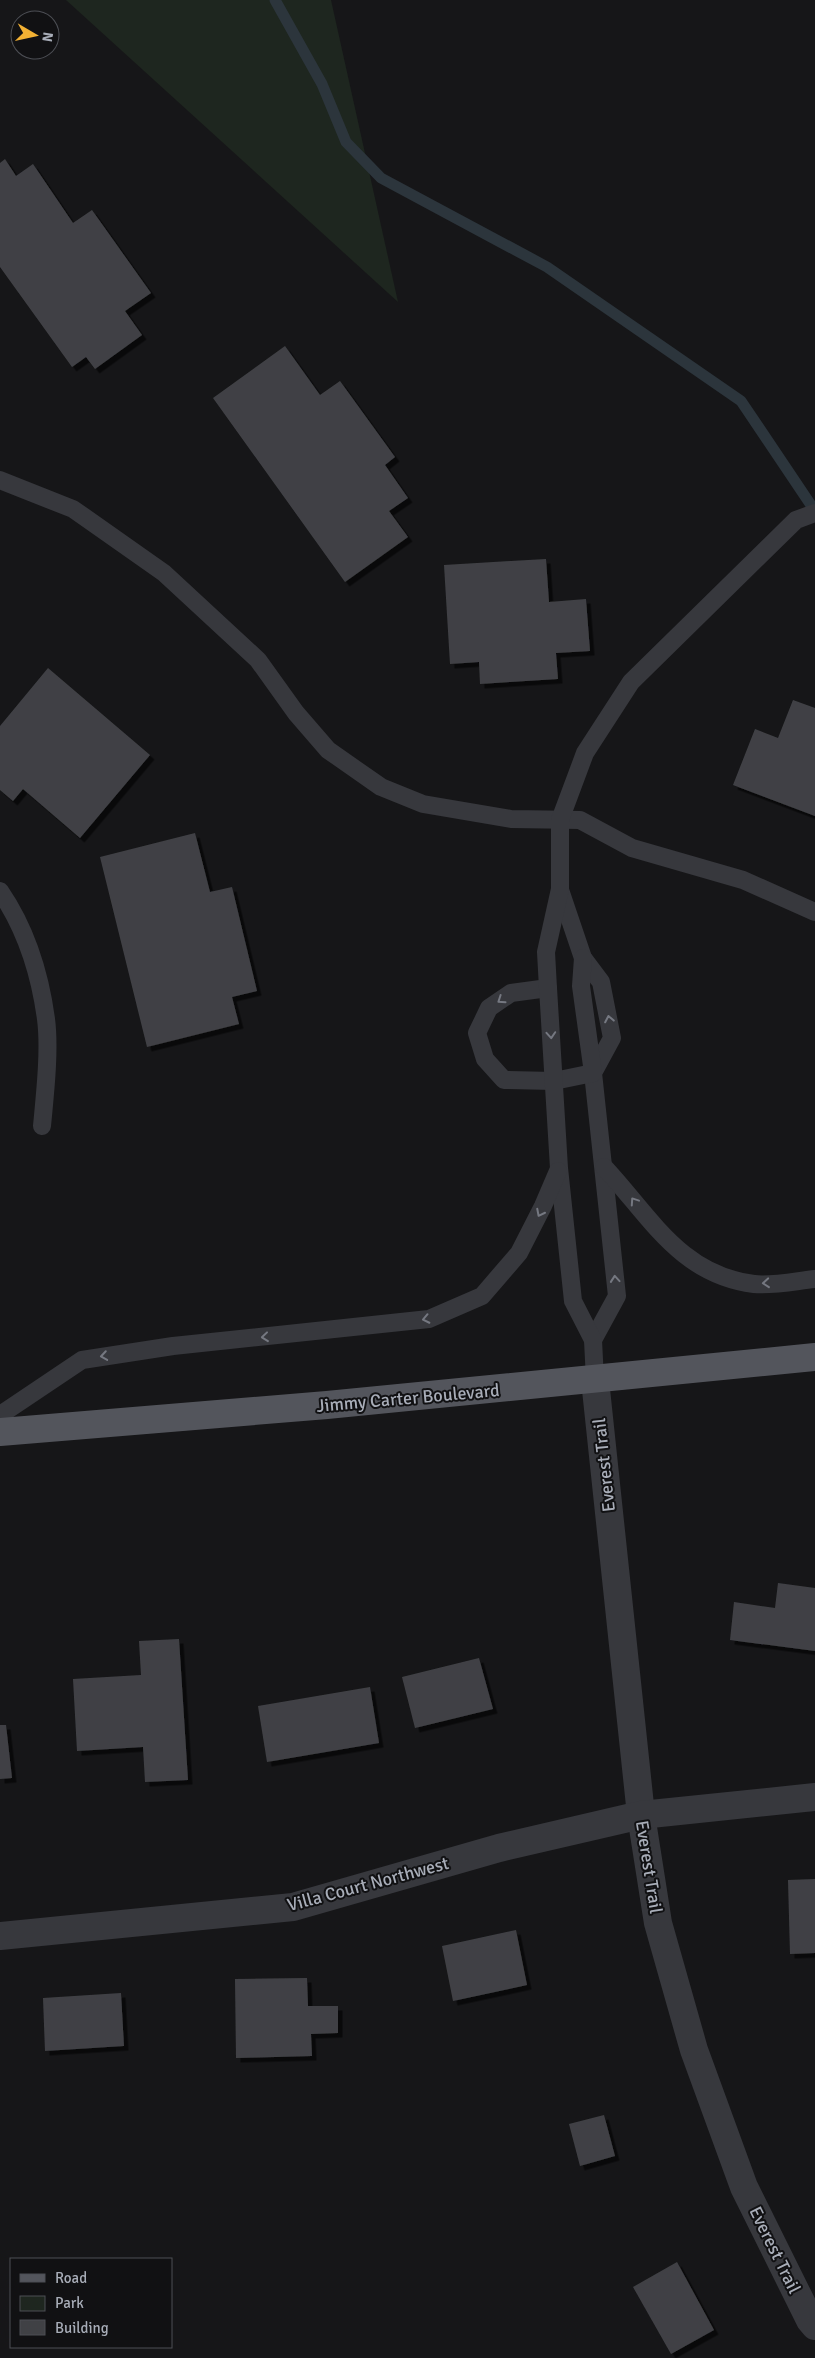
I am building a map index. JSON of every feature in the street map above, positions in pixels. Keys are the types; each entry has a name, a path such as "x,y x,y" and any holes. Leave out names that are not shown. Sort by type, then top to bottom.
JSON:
{"main road":[{"name":"Jimmy Carter Boulevard","path":"0,1432 317,1406 815,1357"}],"street":[{"name":"Everest Trail","path":"595,1380 641,1814 658,1923 694,2050 744,2187 815,2326"},
{"name":"Villa Court Northwest","path":"0,1936 293,1907 499,1848 641,1814 815,1797"}],"lane":[{"path":"0,480 73,509 164,573 258,660 296,713 328,750 381,787 423,804 511,819 580,820 632,848 743,880 815,912"},
{"path":"595,1380 593,1340 573,1301 559,1168 546,952 560,889 560,820 585,753 631,682 796,520 815,512"},
{"path":"548,988 511,993 489,1008 478,1033 485,1059 504,1080 554,1081 593,1073 612,1038 602,982 583,958 560,889"},
{"path":"0,891 9,904 31,950 46,1020 45,1087 42,1126"},
{"path":"583,958 581,986 593,1073 617,1296 593,1340"},
{"path":"0,1415 82,1360 173,1346 429,1320 482,1296 519,1253 543,1206 559,1168"},
{"path":"604,1168 629,1193 644,1216 661,1234 686,1256 717,1276 755,1284 815,1279"}],"green space":[{"path":"66,0 331,0 398,302"}],"building":[{"path":"5,159 16,176 33,164 73,223 92,210 151,293 125,311 142,335 95,369 86,357 72,367 0,267 0,163"},
{"path":"285,346 320,395 340,381 395,457 385,465 408,498 389,511 408,537 345,582 213,398"},
{"path":"546,559 549,602 586,599 590,651 556,653 558,679 480,684 479,662 450,664 444,565"},
{"path":"48,668 150,755 80,838 23,789 13,801 0,790 0,726"},
{"path":"793,700 815,708 815,816 733,785 755,729 778,738"},
{"path":"195,833 210,892 232,887 257,991 232,997 239,1024 147,1047 100,857"},
{"path":"778,1583 815,1588 815,1651 730,1640 734,1602 775,1608"},
{"path":"179,1639 188,1780 145,1782 143,1747 77,1751 73,1679 141,1675 139,1641"},
{"path":"479,1658 493,1709 415,1728 402,1677"},
{"path":"370,1687 379,1743 267,1762 258,1706"},
{"path":"0,1725 6,1725 12,1778 0,1779"},
{"path":"815,1879 815,1953 790,1954 788,1880"},
{"path":"516,1930 527,1985 453,2001 442,1946"},
{"path":"307,1978 308,2006 338,2006 338,2033 311,2034 312,2056 236,2058 235,1979"},
{"path":"121,1993 124,2046 45,2051 43,1998"},
{"path":"604,2115 615,2156 580,2166 569,2124"},
{"path":"677,2262 714,2330 671,2354 633,2287"}],"waterway":[{"path":"275,0 322,84 346,142 381,178 547,267 741,401 815,511"}]}
